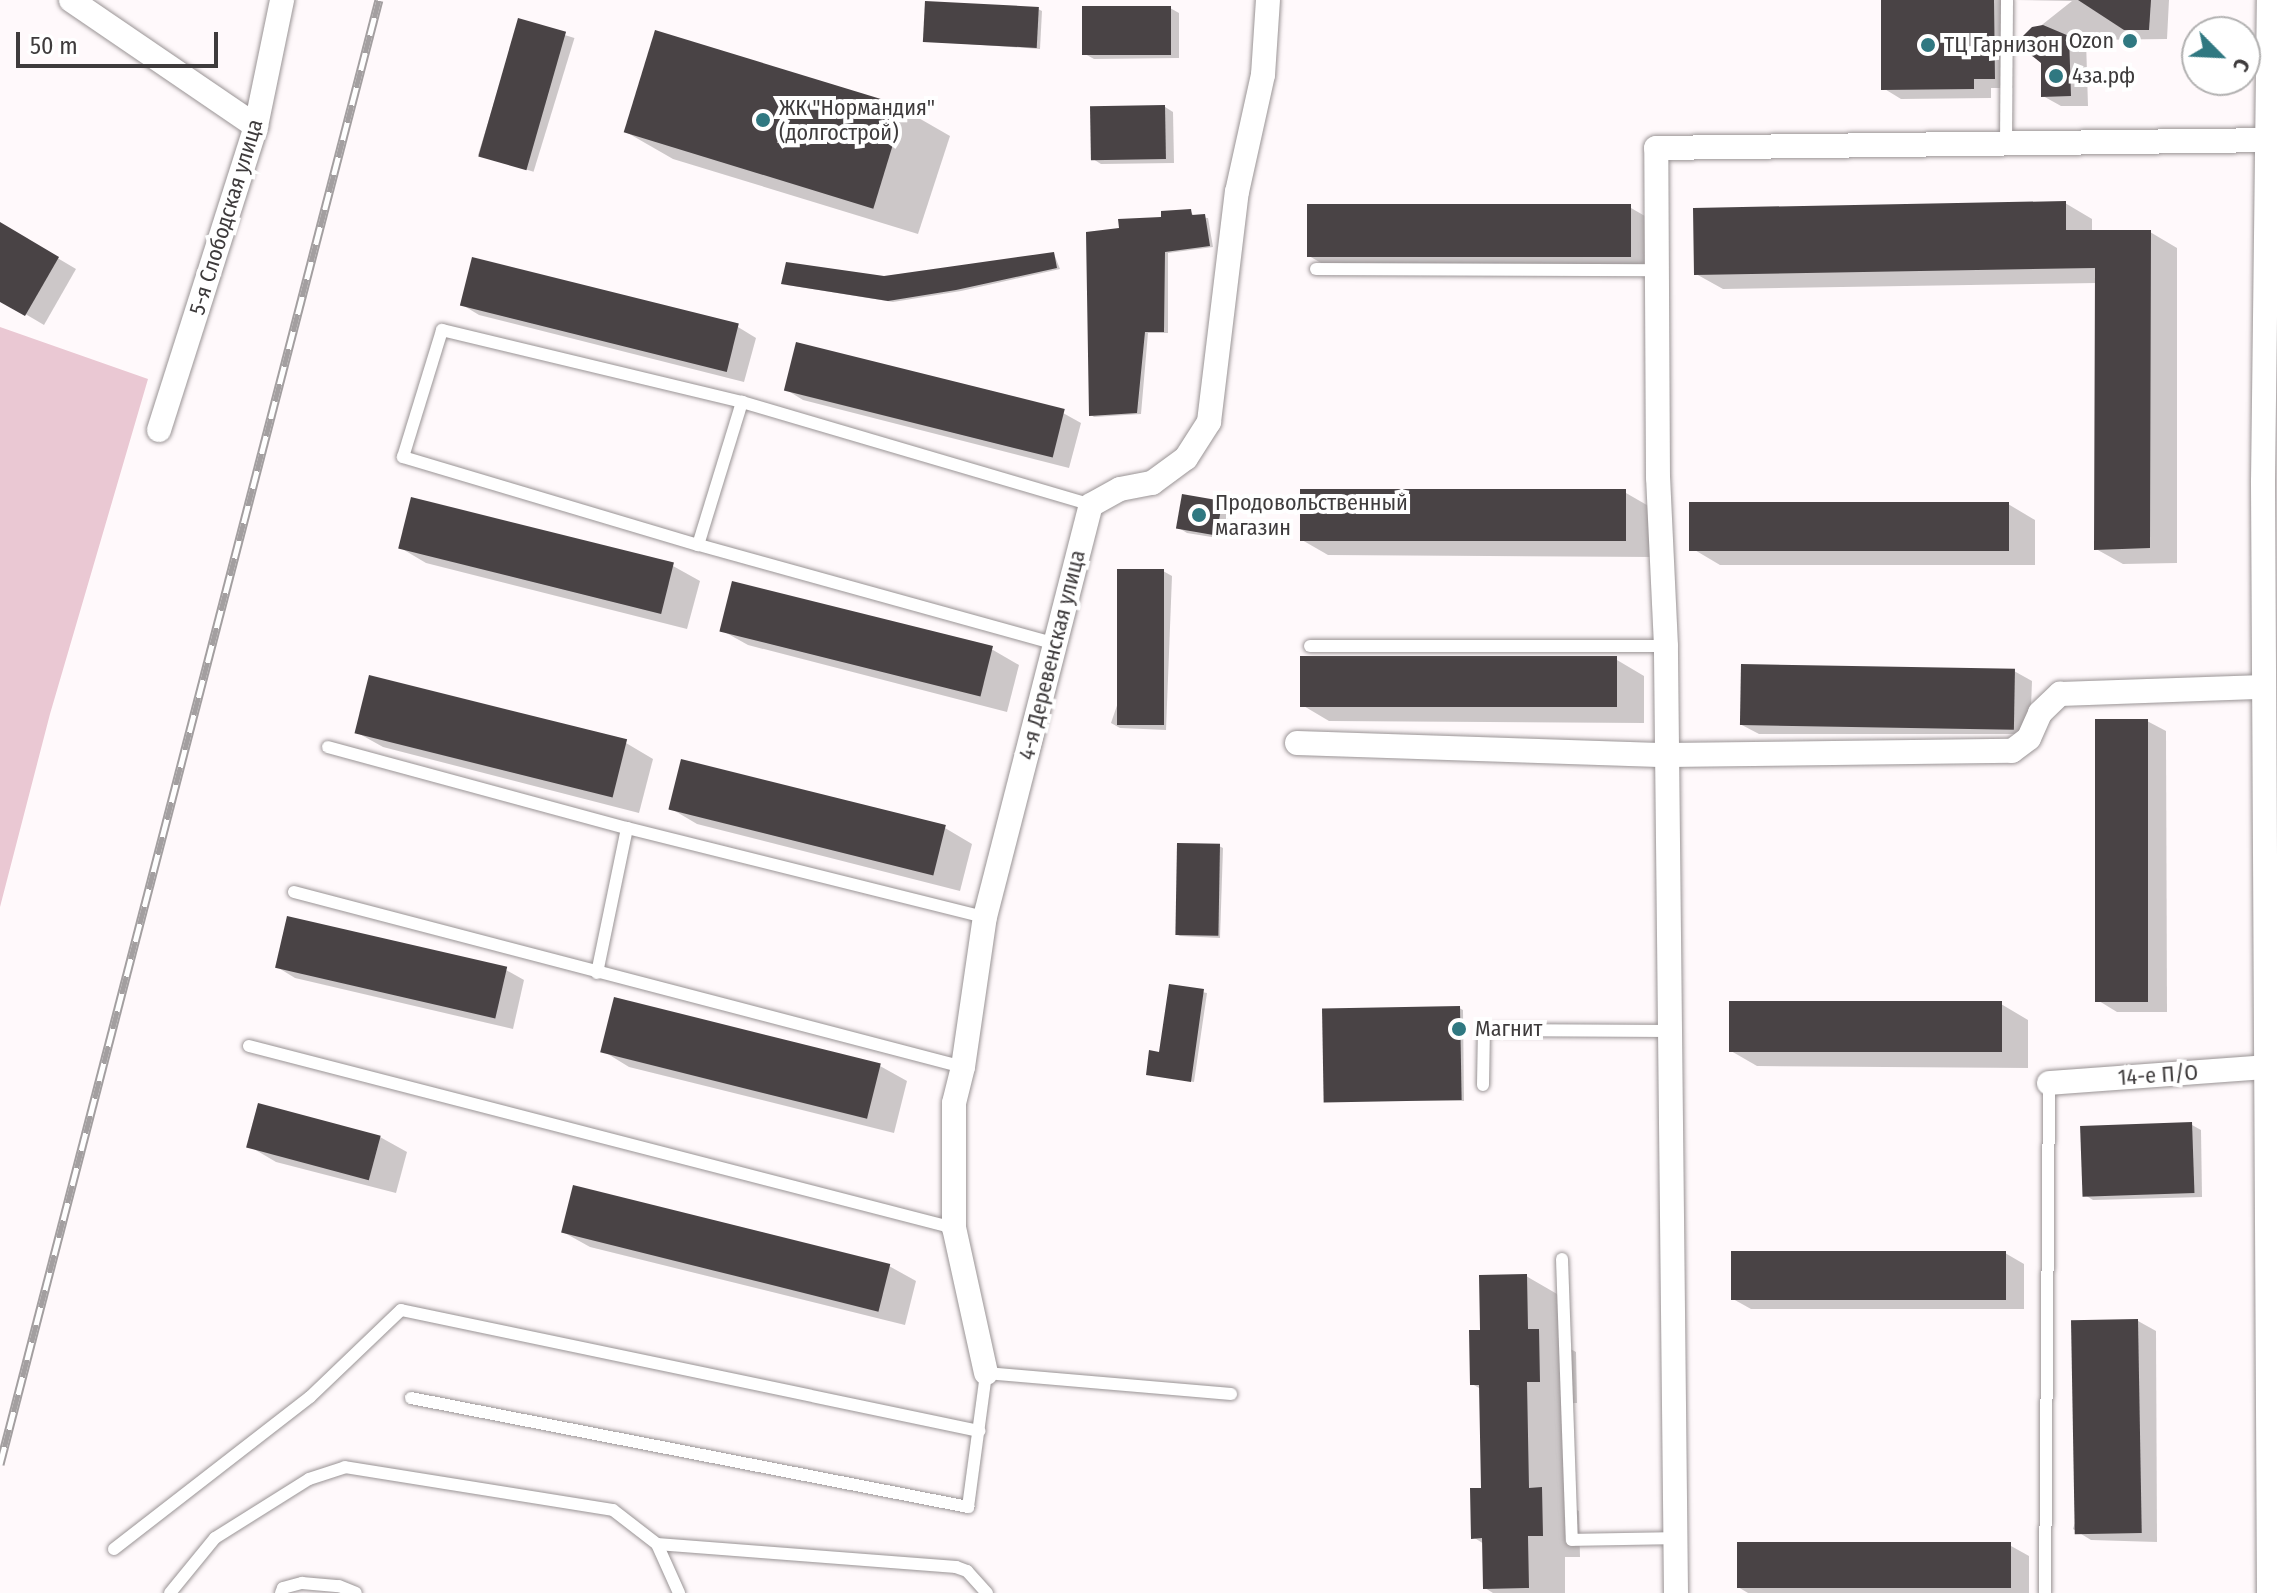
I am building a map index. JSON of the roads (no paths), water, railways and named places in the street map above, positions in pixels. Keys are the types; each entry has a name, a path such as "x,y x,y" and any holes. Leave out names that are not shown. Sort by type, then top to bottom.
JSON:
{"street":[{"path":"71,0 256,126"},
{"name":"5-я Слободская улица","path":"159,430 256,126 282,0"},
{"path":"1091,505 1120,489 1152,483 1186,458 1209,422 1237,192 1263,75 1268,0"},
{"path":"2269,0 2272,140 2264,687 2269,1593"},
{"path":"1676,1593 1666,646 1658,478 1656,148 2272,140"},
{"name":"4-я Деревенская улица","path":"986,1373 954,1228 954,1103 963,1067 985,917 1091,505"},
{"path":"1297,743 1667,755 2012,751 2029,738 2040,713 2060,694 2264,687"},
{"name":"14-е П/О","path":"2049,1083 2266,1067"}],"lane":[{"path":"2006,144 2007,0"},
{"path":"1316,269 1657,270"},
{"path":"1056,644 698,545 403,457 442,330 742,402 1091,505"},
{"path":"698,545 742,402"},
{"path":"1310,646 1666,646"},
{"path":"328,747 627,828 985,917"},
{"path":"597,973 627,828"},
{"path":"294,892 963,1067"},
{"path":"1483,1085 1484,1030 1670,1031"},
{"path":"249,1046 954,1228"},
{"path":"2045,1593 2049,1083"},
{"path":"1562,1259 1572,1540 1676,1538"},
{"path":"114,1549 310,1397 401,1310 979,1431"},
{"path":"411,1398 968,1507 986,1373 1231,1394"},
{"path":"170,1593 215,1538 309,1479 345,1467 613,1510 657,1544 679,1593"},
{"path":"657,1544 956,1567 967,1571 987,1593"},
{"path":"281,1593 283,1588 302,1583 339,1586 356,1593"}],"railway":[{"path":"0,1464 379,0"}],"place":[{"name":"Ozon","path":"2130,41"},
{"name":"ТЦ Гарнизон","path":"1928,45"},
{"name":"4за.рф","path":"2056,76"},
{"name":"ЖК \"Нормандия\" (долгострой)","path":"763,120"},
{"name":"Продовольственный магазин","path":"1199,515"},
{"name":"Магнит","path":"1459,1029"}]}
